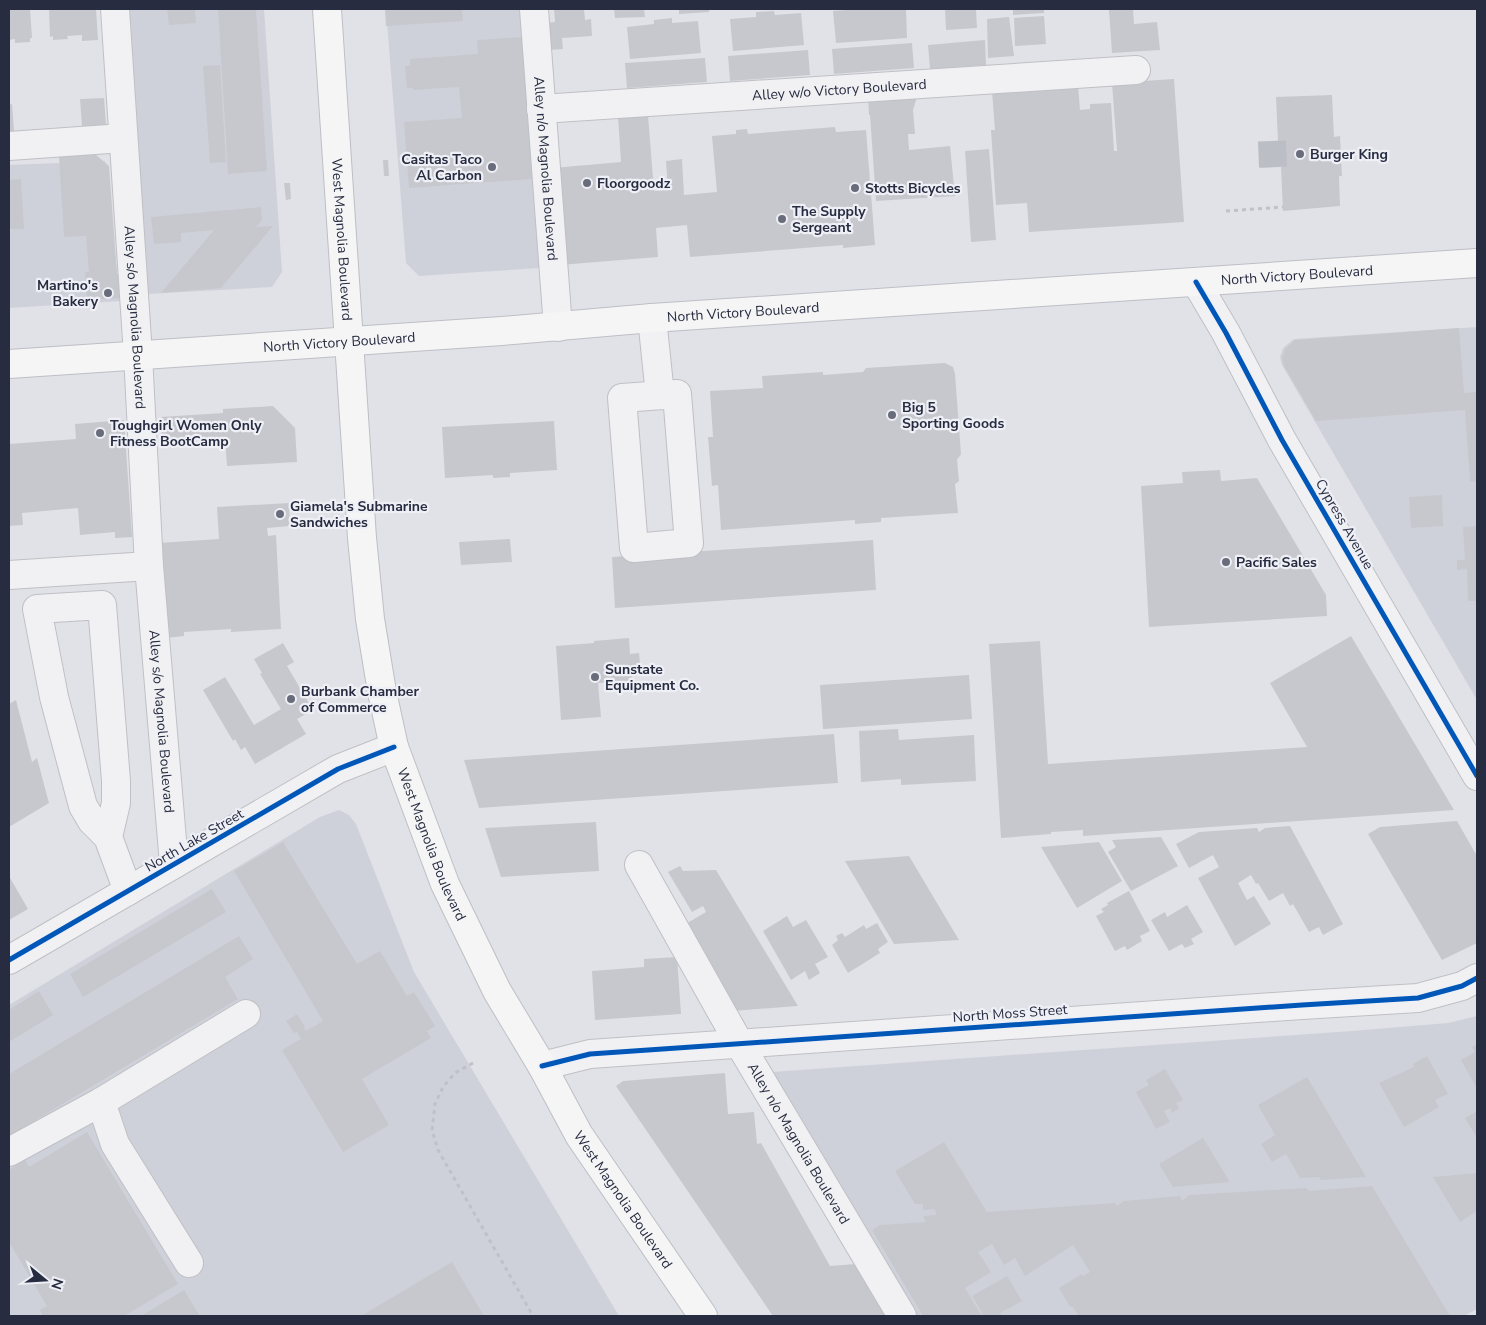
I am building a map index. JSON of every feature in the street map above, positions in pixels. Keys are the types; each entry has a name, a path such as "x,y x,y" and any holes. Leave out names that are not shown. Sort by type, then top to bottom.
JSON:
{"main road":[{"name":"West Magnolia Boulevard","path":"326,9 362,538 370,619 382,692 394,747 445,884 497,991 542,1066 579,1135 703,1316"},
{"name":"North Victory Boulevard","path":"9,364 558,327 652,318 1477,263"}],"street":[{"name":"Alley s/o Magnolia Boulevard","path":"115,9 138,355 148,566 174,864"},
{"name":"Alley n/o Magnolia Boulevard","path":"534,9 558,327"},
{"name":"Alley w/o Victory Boulevard","path":"542,110 1136,70"},
{"path":"9,146 123,138"},
{"name":"Cypress Avenue","path":"1196,282 1282,440 1477,776"},
{"path":"652,318 660,395"},
{"path":"678,394 689,543 634,548 622,398 660,395 678,394"},
{"path":"9,575 148,566"},
{"path":"44,573 48,608"},
{"path":"108,837 116,803 116,781 102,605 37,609 54,697 83,806 92,821 108,837 128,891"},
{"name":"North Lake Street","path":"9,960 338,769 394,747"},
{"name":"Alley n/o Magnolia Boulevard","path":"639,865 739,1043 902,1316"},
{"name":"North Moss Street","path":"542,1066 590,1054 1302,1004 1418,998 1462,986 1477,978"},
{"path":"9,1152 101,1102 246,1014"},
{"path":"101,1102 115,1144 190,1263"}],"path":[{"path":"1226,211 1283,207"},
{"path":"473,1063 455,1073 443,1087 435,1104 432,1130 438,1150 533,1316"}],"shaded area":[{"path":"124,9 264,9 282,272 272,287 147,294"},
{"path":"386,9 525,9 540,268 419,276 406,263"},
{"path":"105,161 120,301 9,308 9,165"},
{"path":"1477,327 1477,700 1282,365 1280,357 1283,348 1294,339"},
{"path":"339,810 349,815 356,824 414,972 619,1316 9,1316 9,1005 320,817"},
{"path":"1477,1016 1477,1309 1464,1316 917,1316 772,1072 1352,1031 1448,1023"}],"building":[{"path":"9,9 30,9 32,38 30,38 30,42 15,43 15,39 9,40"},
{"path":"49,9 96,9 98,40 82,41 82,35 67,36 68,39 53,40 53,36 50,37"},
{"path":"167,9 195,9 196,23 169,25"},
{"path":"218,9 256,9 267,171 228,174"},
{"path":"385,9 462,9 463,21 386,26"},
{"path":"554,9 584,9 585,20 591,19 592,36 562,38 563,49 548,50 546,23 555,22"},
{"path":"614,9 644,9 645,17 615,18"},
{"path":"679,9 709,9 709,12 679,14"},
{"path":"906,9 907,38 836,43 833,11"},
{"path":"945,9 976,9 977,28 946,30"},
{"path":"1013,9 1044,9 1044,13 1013,15"},
{"path":"1133,9 1134,24 1157,22 1160,50 1112,53 1109,10"},
{"path":"774,11 775,15 801,13 804,45 733,51 730,19 756,17 756,12"},
{"path":"1044,16 1046,44 1015,46 1014,18"},
{"path":"1009,17 1014,56 988,58 987,19"},
{"path":"672,18 672,23 698,21 701,53 630,59 627,27 654,24 654,20"},
{"path":"523,37 532,179 409,188 404,122 462,118 459,87 413,90 413,88 407,88 405,66 410,66 410,59 478,54 477,40"},
{"path":"985,40 986,65 930,69 928,45"},
{"path":"912,43 914,68 834,74 832,49"},
{"path":"808,50 810,75 730,81 728,56"},
{"path":"705,58 707,82 627,88 625,63"},
{"path":"220,65 226,162 210,163 203,66"},
{"path":"1174,79 1184,222 1029,232 1027,203 996,205 991,130 995,130 992,91 1078,85 1080,110 1090,109 1090,104 1111,103 1114,151 1117,151 1112,83"},
{"name":"Burger King","path":"1332,95 1334,137 1340,136 1342,176 1339,176 1340,206 1283,211 1281,167 1260,168 1259,142 1278,141 1276,97"},
{"path":"868,97 917,97 913,110 915,134 908,134 909,150 950,146 955,196 876,201"},
{"path":"104,98 106,125 82,126 80,99"},
{"path":"12,104 14,131 9,132 9,105"},
{"path":"648,115 654,191 668,190 666,161 682,159 684,195 717,192 712,136 736,134 736,130 747,129 748,134 835,127 836,132 866,130 875,245 843,248 843,245 690,257 687,225 656,228 658,257 560,265 553,168 621,162 618,117"},
{"path":"989,149 996,240 971,242 965,151"},
{"path":"95,154 109,166 117,274 121,273 122,298 87,300 85,272 89,272 86,236 64,237 59,156"},
{"path":"383,160 388,160 389,176 384,176"},
{"path":"21,179 24,229 9,229 9,180"},
{"path":"284,183 290,183 291,199 286,200"},
{"path":"261,207 262,220 256,227 273,226 221,288 161,293 214,230 181,233 181,242 154,244 151,217"},
{"path":"1459,328 1464,393 1477,392 1477,481 1470,482 1465,410 1316,421 1284,366 1282,358 1285,349 1295,340"},
{"path":"945,363 953,367 955,374 961,454 957,459 959,481 955,484 958,513 881,518 881,522 855,524 855,520 721,530 718,485 712,486 708,437 713,437 710,391 763,388 762,376 823,372 823,375 863,372 866,368"},
{"path":"273,406 295,428 297,462 227,466 225,438 162,442 161,417 223,413 223,409"},
{"path":"124,420 132,537 115,538 115,532 80,535 78,508 22,513 23,525 9,526 9,444 76,439 75,424"},
{"path":"554,421 557,470 510,473 510,477 493,478 493,475 445,478 442,427"},
{"path":"1220,470 1221,481 1257,478 1326,595 1327,616 1149,627 1141,486 1183,483 1182,472"},
{"path":"1442,495 1443,526 1411,528 1409,497"},
{"path":"289,503 290,526 267,528 268,536 276,535 281,629 231,632 231,629 184,632 184,636 165,638 159,543 219,539 217,507"},
{"path":"1477,526 1477,601 1468,601 1467,569 1457,570 1457,560 1465,560 1463,527"},
{"path":"510,539 512,562 461,565 459,542"},
{"path":"873,540 876,590 615,608 612,557"},
{"path":"1351,636 1454,810 1083,836 1083,830 1001,838 989,644 1040,641 1048,764 1307,747 1270,683"},
{"name":"Sunstate Equipment Co.","path":"629,638 630,654 639,653 641,673 631,674 632,681 598,683 601,717 561,720 556,646"},
{"name":"Burbank Chamber of Commerce","path":"283,643 294,662 287,666 313,710 297,719 306,734 255,764 245,747 241,750 235,739 233,741 203,690 225,677 254,725 281,709 260,674 262,673 254,659"},
{"path":"969,675 972,719 823,729 820,685"},
{"path":"16,700 32,762 37,758 49,803 9,827 9,704"},
{"path":"898,729 899,740 974,735 976,781 901,785 901,779 861,782 859,731"},
{"path":"834,734 838,783 479,808 464,760"},
{"path":"1457,821 1477,856 1477,943 1442,960 1368,834 1380,827"},
{"path":"596,822 599,871 501,877 485,828"},
{"path":"1290,826 1343,924 1323,935 1319,927 1309,932 1293,904 1290,906 1283,893 1269,901 1251,875 1238,883 1247,900 1254,896 1271,924 1235,946 1198,878 1219,867 1213,855 1189,868 1176,844 1199,832 1257,828 1259,832 1265,828"},
{"path":"1161,837 1178,866 1131,891 1108,852 1116,847 1112,840"},
{"path":"283,842 357,964 380,951 407,996 414,992 435,1026 427,1031 431,1038 362,1079 389,1125 343,1152 282,1050 301,1039 297,1032 294,1033 286,1021 297,1014 306,1031 323,1021 234,871"},
{"path":"1099,842 1122,881 1077,908 1041,847"},
{"path":"909,856 959,940 894,944 845,861"},
{"path":"680,866 683,871 716,870 798,1006 733,1011 682,926 706,912 703,906 692,912 668,872"},
{"path":"9,876 28,909 9,920"},
{"path":"212,889 226,912 83,997 70,974"},
{"path":"1129,891 1150,931 1140,936 1142,941 1127,950 1125,946 1115,951 1096,916 1104,912 1101,909 1108,905 1107,903"},
{"path":"1187,905 1203,932 1191,939 1194,944 1185,948 1182,944 1169,951 1151,920 1165,912 1167,917"},
{"path":"787,916 793,927 806,920 828,957 815,964 820,973 809,980 805,971 791,980 763,931"},
{"path":"877,923 888,942 878,949 880,953 848,973 832,945 838,940 836,936 842,933 845,937 864,925 866,929"},
{"path":"239,936 253,959 225,977 238,999 9,1136 9,1074"},
{"path":"677,957 681,1014 595,1020 592,971 644,967 644,959"},
{"path":"39,991 53,1015 9,1042 9,1010"},
{"path":"1477,1044 1477,1089 1461,1060 1475,1052 1472,1047"},
{"path":"1427,1056 1448,1094 1435,1100 1439,1107 1404,1127 1379,1083 1414,1067 1413,1064"},
{"path":"1165,1069 1183,1100 1176,1103 1179,1108 1172,1113 1170,1108 1164,1111 1170,1122 1156,1129 1136,1092 1149,1085 1146,1080"},
{"path":"725,1073 728,1114 754,1112 757,1144 761,1143 830,1266 856,1264 887,1316 773,1316 616,1086 623,1081"},
{"path":"1307,1077 1366,1177 1320,1180 1320,1177 1300,1178 1286,1154 1272,1162 1261,1144 1275,1135 1258,1105"},
{"path":"1477,1111 1477,1138 1465,1118"},
{"path":"87,1132 178,1284 124,1316 43,1316 40,1310 47,1306 9,1242 9,1170 25,1160 29,1167"},
{"path":"1203,1138 1230,1182 1173,1187 1159,1164"},
{"path":"944,1142 987,1212 1115,1203 1117,1206 1124,1201 1180,1196 1182,1201 1189,1195 1306,1188 1309,1191 1372,1186 1450,1316 1079,1316 1072,1306 1070,1307 1059,1288 1082,1274 1083,1276 1090,1272 1073,1245 1025,1276 1015,1258 1004,1265 992,1244 978,1252 991,1272 965,1288 982,1316 923,1316 872,1230 880,1225 926,1222 923,1216 936,1215 935,1209 923,1210 923,1204 915,1204 895,1171"},
{"path":"1477,1173 1477,1211 1460,1222 1433,1177"},
{"path":"452,1262 484,1316 361,1316"},
{"path":"1007,1276 1022,1301 1000,1313 1002,1316 984,1316 972,1296"},
{"path":"184,1290 200,1316 141,1316"}],"tunnel":[{"path":"1272,141 1273,167"}],"cycle path":[{"path":"1196,282 1226,333 1282,440 1477,776"},
{"path":"9,960 338,769 394,747"},
{"path":"542,1066 590,1054 1418,998 1462,986 1477,978"}],"place":[{"name":"Burger King","path":"1300,154"},
{"name":"Casitas Taco Al Carbon","path":"492,167"},
{"name":"Floorgoodz","path":"587,183"},
{"name":"Stotts Bicycles","path":"855,188"},
{"name":"The Supply Sergeant","path":"782,219"},
{"name":"Martino's Bakery","path":"108,293"},
{"name":"Big 5 Sporting Goods","path":"892,415"},
{"name":"Toughgirl Women Only Fitness BootCamp","path":"100,433"},
{"name":"Giamela's Submarine Sandwiches","path":"280,514"},
{"name":"Pacific Sales","path":"1226,562"},
{"name":"Sunstate Equipment Co.","path":"595,677"},
{"name":"Burbank Chamber of Commerce","path":"291,699"}]}
